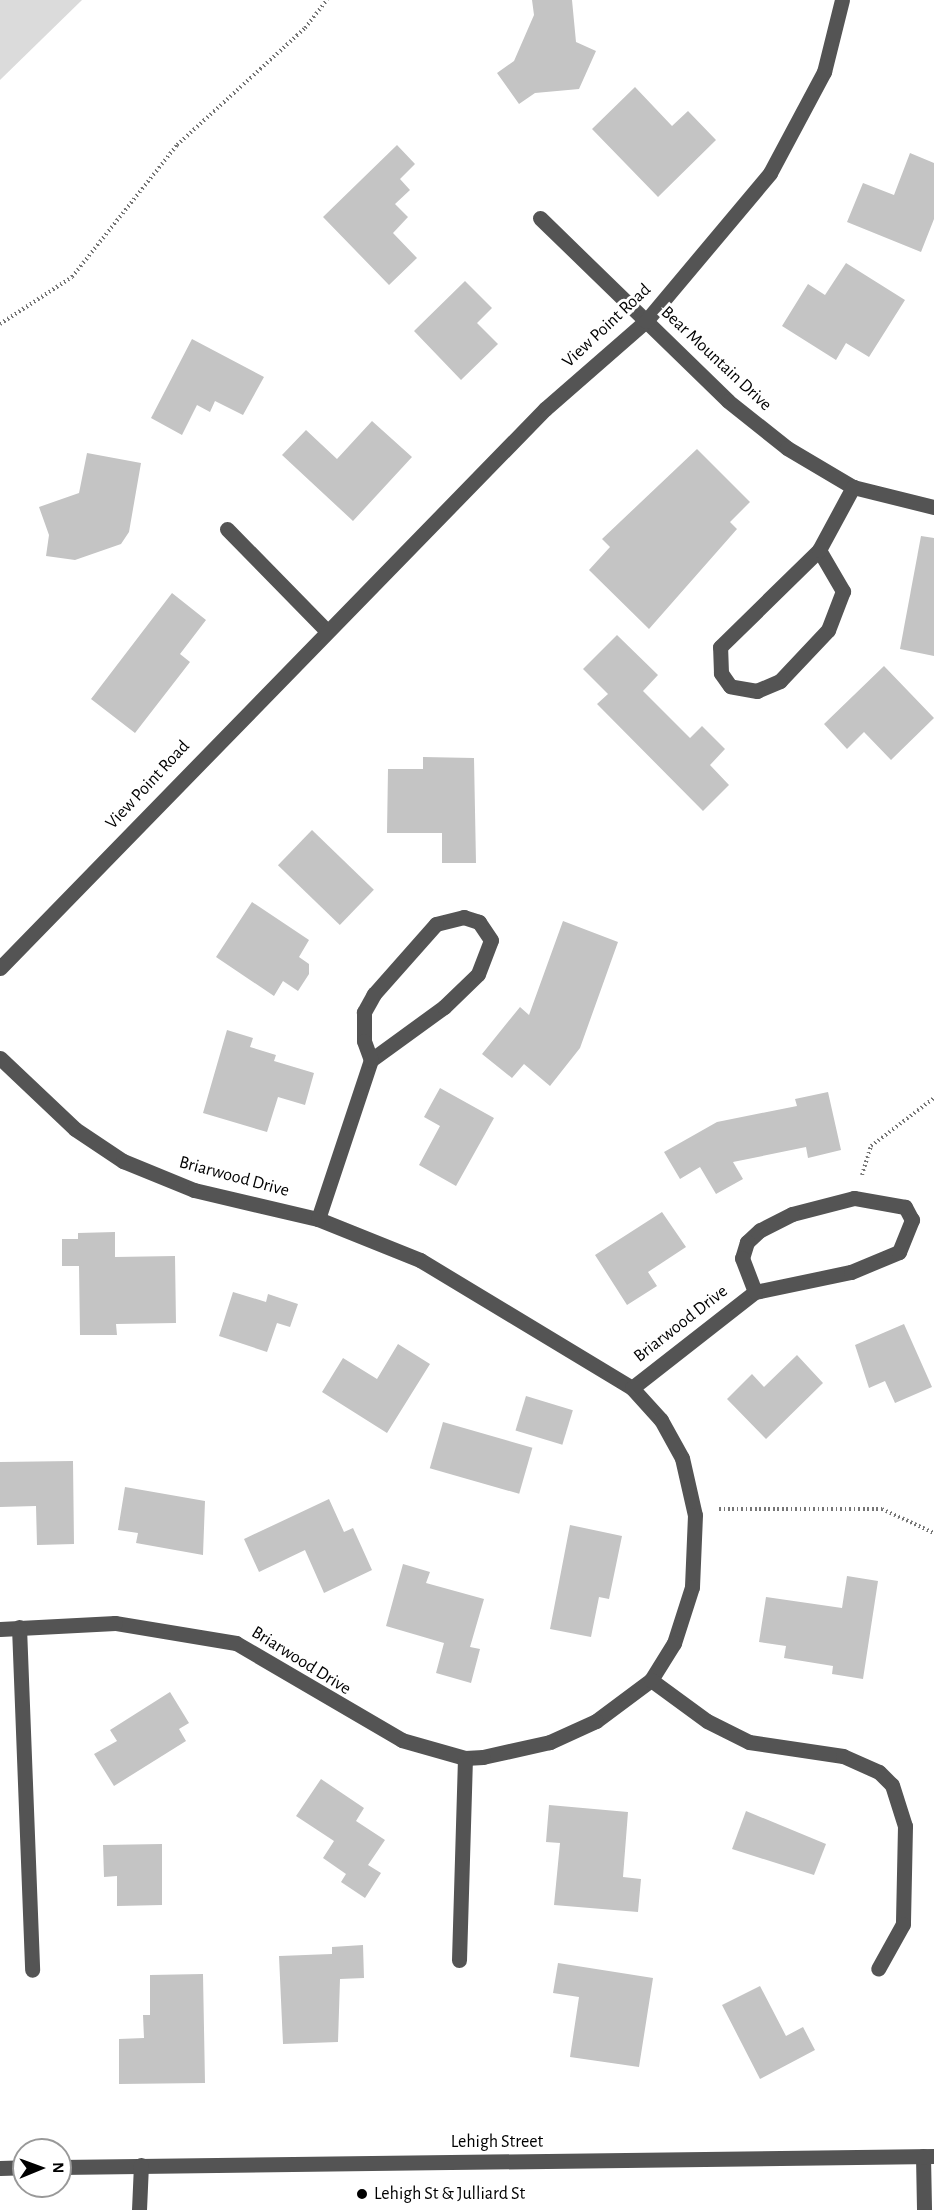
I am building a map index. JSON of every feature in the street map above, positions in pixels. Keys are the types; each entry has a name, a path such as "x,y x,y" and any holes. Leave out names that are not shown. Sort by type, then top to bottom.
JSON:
{"street":[{"name":"View Point Road","path":"0,968 325,629 545,409 646,321 770,173 824,72 843,0"},
{"name":"Bear Mountain Drive","path":"540,218 728,401 787,448 853,487 934,507"},
{"path":"819,550 843,591 828,630 780,681 757,691 730,686 721,673 720,647 819,550 853,487"},
{"path":"227,529 325,629"},
{"path":"318,1219 371,1060 444,1007 478,974 491,940 479,922 464,917 436,924 374,994 364,1012 363,1041 371,1060"},
{"name":"Briarwood Drive","path":"0,1058 75,1129 123,1161 194,1190 318,1219 420,1260 632,1388 661,1420 682,1458 695,1515 692,1587 674,1643 651,1680 596,1721 550,1742 465,1758 392,1736 236,1643 156,1625 0,1629"},
{"name":"Briarwood Drive","path":"632,1388 755,1292 851,1272 899,1252 912,1220 905,1207 854,1198 792,1214 760,1230 747,1242 742,1258 755,1292"},
{"path":"19,1627 32,1970"},
{"path":"651,1680 707,1721 749,1742 843,1756 879,1772 892,1785 905,1826 903,1924 878,1969"},
{"path":"459,1960 465,1758"},
{"path":"924,2210 929,2156"},
{"name":"Lehigh Street","path":"72,2167 929,2156"},
{"path":"139,2210 141,2165"}],"path":[{"path":"0,324 72,277 177,145 305,28 327,0"},
{"path":"854,1198 871,1146 934,1098"},
{"path":"695,1515 822,1505 882,1509 934,1533"}],"shaded area":[{"path":"0,0 82,0 0,80"}],"building":[{"path":"532,0 572,0 576,42 596,51 579,89 535,93 519,104 497,73 514,61 534,15"},
{"path":"635,87 672,126 688,111 716,140 658,197 592,129"},
{"path":"397,145 415,164 400,179 410,190 395,204 408,217 393,233 417,258 389,285 323,217"},
{"path":"910,153 934,163 934,219 921,252 847,222 863,183 894,195"},
{"path":"846,263 905,300 869,357 846,343 836,360 782,326 808,284 825,295"},
{"path":"465,281 492,308 477,323 498,344 461,380 414,331"},
{"path":"192,339 264,377 243,415 215,401 210,412 197,405 182,435 151,418"},
{"path":"372,421 412,457 353,521 282,455 306,430 337,459"},
{"path":"697,449 750,502 730,522 737,529 649,629 589,570 610,547 602,539"},
{"path":"87,453 141,463 129,532 121,544 75,560 46,556 49,535 39,507 79,493"},
{"path":"921,536 934,538 934,656 900,649"},
{"path":"172,593 206,620 180,654 190,662 135,733 91,699"},
{"path":"617,635 658,675 643,691 690,738 702,726 725,749 710,765 729,785 703,811 597,704 608,694 583,669"},
{"path":"884,666 934,718 891,760 864,732 847,749 824,724"},
{"path":"423,757 474,758 476,863 442,863 442,833 387,833 388,769 423,769"},
{"path":"312,830 374,890 340,925 278,865"},
{"path":"252,902 309,940 299,957 309,964 309,974 298,991 283,981 274,996 216,957"},
{"path":"563,921 618,942 580,1048 550,1086 524,1064 512,1078 482,1054 520,1007 529,1015"},
{"path":"227,1030 253,1038 250,1047 276,1055 274,1061 314,1073 305,1105 278,1097 267,1132 203,1113"},
{"path":"440,1088 494,1118 456,1186 419,1165 440,1126 424,1117"},
{"path":"828,1092 841,1150 808,1158 806,1147 733,1162 743,1179 716,1194 700,1167 680,1179 664,1152 717,1122 797,1106 795,1099"},
{"path":"662,1212 686,1247 648,1272 657,1286 627,1305 595,1255"},
{"path":"115,1232 115,1257 175,1256 176,1323 116,1324 117,1335 80,1335 79,1266 62,1266 62,1239 78,1239 78,1233"},
{"path":"233,1292 266,1302 268,1294 298,1304 290,1327 277,1323 267,1352 219,1336"},
{"path":"904,1324 932,1387 895,1403 885,1381 869,1388 855,1345"},
{"path":"398,1344 430,1364 387,1433 322,1392 343,1358 377,1379"},
{"path":"797,1355 823,1383 766,1439 727,1399 752,1374 764,1387"},
{"path":"526,1396 573,1410 562,1445 515,1430"},
{"path":"443,1422 532,1448 519,1494 430,1468"},
{"path":"73,1461 74,1544 37,1545 36,1506 0,1507 0,1462"},
{"path":"125,1487 205,1501 203,1555 136,1543 138,1533 118,1530"},
{"path":"329,1499 344,1532 353,1528 372,1570 324,1593 305,1550 259,1572 244,1539"},
{"path":"570,1525 622,1536 609,1599 599,1597 591,1637 550,1629"},
{"path":"403,1564 430,1572 426,1583 484,1599 470,1647 480,1649 471,1683 436,1673 444,1643 386,1626"},
{"path":"847,1576 878,1581 863,1679 832,1674 833,1666 784,1658 786,1646 759,1642 766,1597 842,1608"},
{"path":"170,1692 189,1723 179,1729 186,1741 114,1786 94,1754 117,1741 110,1730"},
{"path":"321,1779 364,1808 356,1821 385,1840 368,1865 381,1873 365,1898 341,1882 346,1874 323,1858 334,1841 296,1816"},
{"path":"549,1805 628,1812 623,1877 641,1879 638,1912 554,1905 560,1843 546,1842"},
{"path":"746,1811 826,1844 814,1875 732,1849"},
{"path":"162,1844 162,1905 117,1906 117,1876 104,1877 103,1845"},
{"path":"363,1945 364,1978 340,1979 338,2042 283,2044 279,1956 332,1954 332,1947"},
{"path":"558,1963 653,1978 639,2067 570,2057 579,1997 553,1993"},
{"path":"203,1974 205,2083 119,2084 119,2039 144,2038 143,2015 150,2015 150,1975"},
{"path":"760,1986 786,2036 803,2027 815,2050 760,2079 722,2005"}],"place":[{"name":"Lehigh St & Julliard St","path":"362,2194"}]}
